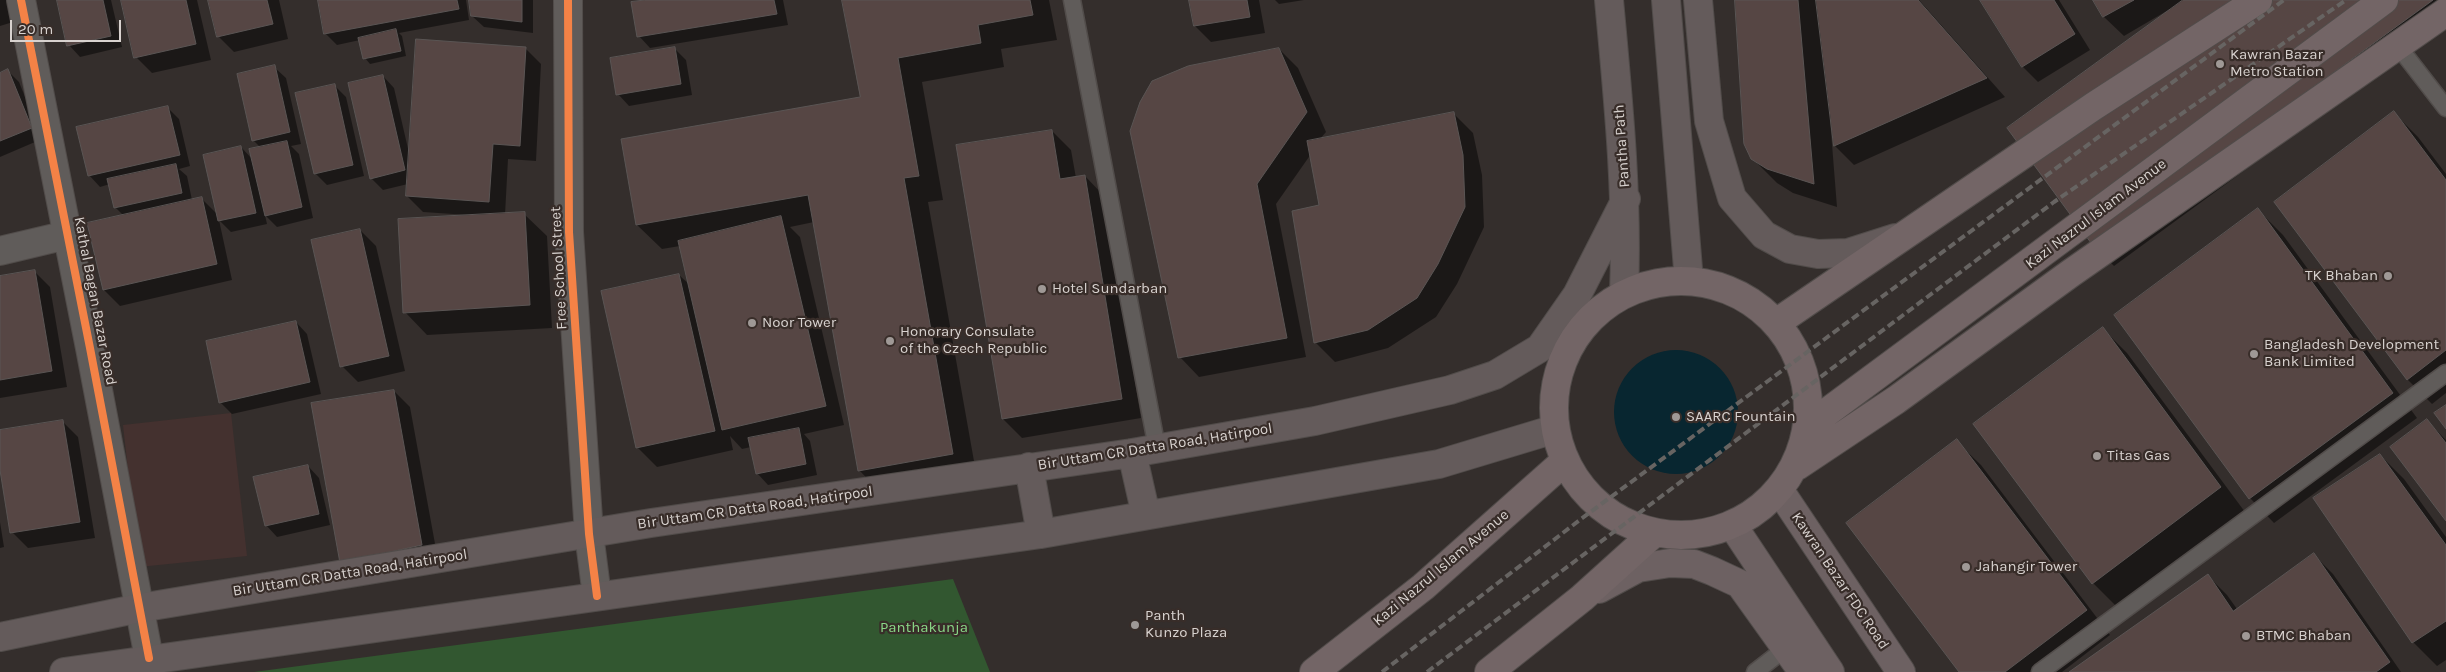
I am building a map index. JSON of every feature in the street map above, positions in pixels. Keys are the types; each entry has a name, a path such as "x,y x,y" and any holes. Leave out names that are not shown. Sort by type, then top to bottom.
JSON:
{"highway":[{"path":"1776,323 2094,106 2258,0"},
{"name":"Kazi Nazrul Islam Avenue","path":"1807,427 2384,0"},
{"path":"1796,466 1896,400 2072,273 2446,12"},
{"path":"1689,280 1722,287 1752,302 1776,323 1797,354 1808,390 1807,427 1796,466 1780,491 1758,511 1733,526 1701,535 1668,536 1654,533 1608,513 1583,490 1565,461 1555,429 1554,402 1556,384 1568,350 1582,327 1601,308 1624,293 1656,282 1689,280"},
{"name":"Kazi Nazrul Islam Avenue","path":"1314,672 1423,586 1565,461"},
{"path":"1489,672 1582,598 1654,533"}],"main road":[{"name":"Pantha Path","path":"1609,0 1623,146 1626,199 1624,293"},
{"path":"1666,0 1689,280"},
{"path":"1698,0 1709,121 1719,158 1732,198 1764,235 1790,249 1818,254 1848,253 1910,233"},
{"name":"Bir Uttam CR Datta Road, Hatirpool","path":"0,637 140,608 651,523 1144,450 1316,421 1450,390 1495,374 1540,348 1558,326 1589,273 1626,199"},
{"path":"64,672 149,658 1041,534 1439,464 1555,429"},
{"path":"1144,450 1146,515"},
{"path":"1029,467 1041,534"},
{"name":"Kawran Bazar FDC Road","path":"1780,491 1901,672"},
{"path":"1733,526 1830,672"},
{"path":"1582,598 1638,568 1670,563 1694,564 1740,584 1803,672"}],"street":[{"name":"Kathal Bagan Bazar Road","path":"21,0 140,608"},
{"name":"Free School Street","path":"568,0 569,232 590,534"},
{"path":"0,251 67,236"},
{"path":"590,534 597,596"},
{"path":"140,608 149,658"}],"lane":[{"path":"1072,0 1144,450"},
{"path":"2398,46 2446,108"},
{"path":"2040,672 2446,373"},
{"path":"1755,672 1786,648"}],"shaded area":[{"path":"231,413 247,556 139,567 123,425"}],"green space":[{"name":"Panthakunja","path":"953,579 990,672 254,672"}],"water":[{"name":"SAARC Fountain","path":"1676,350 1700,355 1720,368 1733,388 1738,412 1733,436 1720,456 1700,469 1676,474 1652,469 1632,456 1619,436 1614,412 1619,388 1632,368 1652,355"}],"building":[{"path":"57,0 103,0 111,36 67,46"},
{"path":"121,0 186,0 196,44 134,58"},
{"path":"208,0 267,0 273,24 217,37"},
{"path":"318,0 457,0 459,9 324,34"},
{"path":"469,0 522,0 522,22 471,16"},
{"path":"645,0 774,0 777,14 637,37 631,2"},
{"path":"842,0 1030,0 1033,15 978,25 981,43 898,58 919,176 904,178 953,454 858,471 808,195 636,225 621,139 860,97"},
{"path":"1189,0 1247,0 1250,17 1194,26"},
{"path":"1735,0 1798,0 1814,184 1767,169 1751,159 1744,144"},
{"path":"1816,0 1918,0 1987,78 1834,146"},
{"path":"1980,0 2054,0 2075,34 2022,67"},
{"path":"2093,0 2134,0 2103,17"},
{"name":"Kawran Bazar Metro Station","path":"2183,0 2433,0 2094,247 2007,128"},
{"path":"396,29 401,51 363,59 358,38"},
{"path":"416,39 526,47 520,146 493,144 489,202 406,196"},
{"path":"675,47 681,84 616,95 610,58"},
{"path":"1279,48 1307,112 1257,184 1287,338 1178,358 1130,131 1140,102 1152,81 1188,66"},
{"path":"275,65 290,132 252,141 237,74"},
{"path":"8,69 32,128 0,141 0,73"},
{"path":"383,75 405,170 370,179 348,83"},
{"path":"335,84 353,165 314,174 295,93"},
{"path":"168,106 180,155 88,176 76,127"},
{"name":"TK Bhaban","path":"2394,111 2446,180 2446,350 2407,380 2274,202"},
{"path":"1454,112 1463,155 1465,207 1438,264 1417,298 1368,330 1314,343 1292,211 1319,205 1307,141"},
{"name":"Hotel Sundarban","path":"1052,130 1060,179 1085,175 1122,399 1002,419 956,145"},
{"path":"287,141 302,207 265,216 249,149"},
{"path":"241,146 256,213 218,221 203,155"},
{"path":"176,164 182,193 114,208 107,179"},
{"path":"202,197 217,264 103,290 87,223"},
{"name":"Bangladesh Development Bank Limited","path":"2258,208 2393,393 2249,499 2114,315"},
{"path":"525,212 530,305 403,313 398,219"},
{"name":"Noor Tower","path":"781,216 826,406 722,430 678,241"},
{"path":"360,229 389,356 340,367 311,240"},
{"path":"35,270 52,371 0,380 0,276"},
{"path":"679,274 715,431 636,448 601,291"},
{"path":"296,321 310,382 219,403 206,341"},
{"name":"Titas Gas","path":"2103,327 2221,487 2092,584 1973,424"},
{"path":"394,390 422,545 340,563 311,403"},
{"path":"2446,405 2446,429 2434,413"},
{"path":"2427,419 2446,443 2446,521 2390,447"},
{"path":"63,420 80,522 10,533 0,470 0,430"},
{"path":"799,428 806,464 756,474 748,438"},
{"name":"Jahangir Tower","path":"1957,439 2087,610 2005,672 1959,672 1846,523"},
{"path":"2380,454 2446,545 2446,621 2412,643 2313,498"},
{"path":"308,465 319,514 265,526 253,477"},
{"name":"BTMC Bhaban","path":"2314,553 2390,662 2376,672 2069,672 2208,574 2233,611"}],"railway":[{"path":"1382,672 1581,519 2284,0"},
{"path":"1427,672 2054,202 2346,0"}],"cycle path":[{"path":"21,0 149,658"},
{"path":"568,0 569,232 589,534 597,596"}],"place":[{"name":"Kawran Bazar Metro Station","path":"2220,64"},
{"name":"TK Bhaban","path":"2388,276"},
{"name":"Hotel Sundarban","path":"1042,289"},
{"name":"Noor Tower","path":"752,323"},
{"name":"Honorary Consulate of the Czech Republic","path":"890,341"},
{"name":"Bangladesh Development Bank Limited","path":"2254,354"},
{"name":"SAARC Fountain","path":"1676,417"},
{"name":"Titas Gas","path":"2097,456"},
{"name":"Jahangir Tower","path":"1966,567"},
{"name":"Panth Kunzo Plaza","path":"1135,625"},
{"name":"BTMC Bhaban","path":"2246,636"}]}
